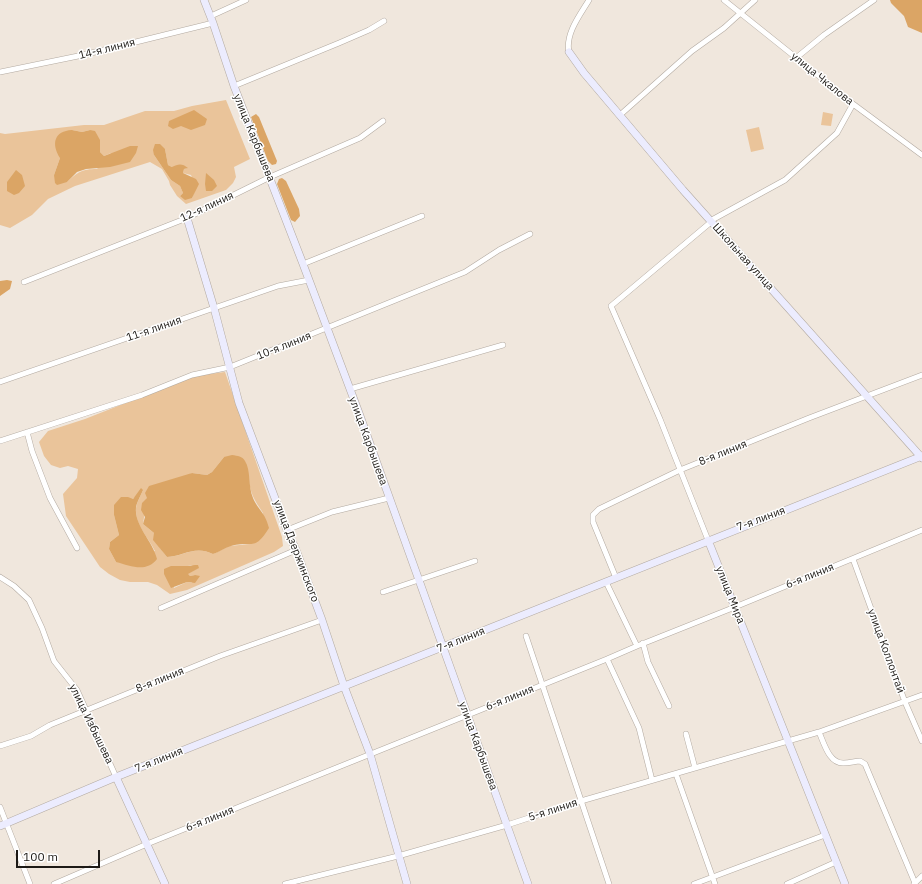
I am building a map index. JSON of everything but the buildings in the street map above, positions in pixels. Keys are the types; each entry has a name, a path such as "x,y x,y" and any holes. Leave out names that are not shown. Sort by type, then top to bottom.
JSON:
{"main road":[{"name":"улица Карбышева","path":"204,0 212,19 234,86 350,389 528,884"},
{"name":"Школьная улица","path":"570,52 584,73 711,222 922,457"},
{"name":"улица Дзержинского","path":"187,218 214,308 239,403 296,550 322,620 344,686 370,754 407,884"},
{"name":"7-я линия","path":"3,825 116,777 708,540 922,457"},
{"name":"улица Мира","path":"708,540 845,884"},
{"name":"улица Избышева","path":"116,777 165,884"}],"street":[{"name":"14-я линия","path":"0,72 83,55 212,19 246,0"},
{"path":"570,52 568,45 569,38 589,0"},
{"name":"улица Чкалова","path":"724,0 853,104 922,155"},
{"path":"620,115 692,51 724,28 755,0"},
{"path":"796,58 824,35 874,0"},
{"path":"234,86 339,43 369,30 384,21"},
{"path":"711,222 785,180 837,133 853,104"},
{"name":"12-я линия","path":"24,282 187,218 270,177 360,138 383,121"},
{"path":"303,264 422,216"},
{"name":"улица Мира","path":"708,540 660,420 611,306 711,222"},
{"name":"10-я линия","path":"0,441 142,395 192,375 230,367 465,272 499,250 530,234"},
{"name":"11-я линия","path":"0,382 278,286 309,280"},
{"path":"350,389 503,345"},
{"name":"8-я линия","path":"616,578 593,522 593,515 599,509 680,470 809,418 922,375"},
{"path":"27,432 32,451 50,498 77,548"},
{"path":"287,530 332,512 389,498"},
{"name":"6-я линия","path":"54,884 147,844 467,716 922,530"},
{"path":"162,608 296,550"},
{"name":"улица Коллонтай","path":"853,559 905,702 922,741"},
{"path":"383,592 474,561"},
{"name":"улица Избышева","path":"0,578 14,586 29,600 42,628 54,661 77,690 116,777"},
{"path":"606,582 637,646"},
{"name":"8-я линия","path":"0,746 31,736 50,726 127,693 220,656 322,620"},
{"path":"526,636 609,884"},
{"path":"643,643 648,662 669,706"},
{"path":"607,659 639,728 652,780"},
{"name":"5-я линия","path":"285,884 398,856 506,825 581,800 819,732 922,695"},
{"path":"819,732 828,752 832,759 836,762 844,763 860,761 865,764 915,883 922,876"},
{"path":"686,734 695,768"},
{"path":"676,774 715,884"},
{"path":"0,807 3,825 30,884"},
{"path":"694,884 825,835"},
{"path":"787,884 836,862"}],"shaded area":[{"path":"890,0 922,0 922,33 908,27 904,16 891,3"},
{"path":"226,100 250,159 234,167 236,177 233,183 226,190 186,204 177,196 162,169 150,162 75,186 48,199 32,215 10,228 0,225 0,133 5,134 84,125 104,125 145,111 174,111","holes":["72,130 82,132 90,130 100,152 104,156 111,153 97,169 80,172 67,182 54,175","165,149 168,165 172,167 187,168 184,169 183,173 191,175 196,188 192,198 180,196 183,193 180,186 171,180 154,155"]},
{"path":"194,110 207,119 205,125 191,130 181,126 173,129 168,126 169,121"},
{"path":"823,112 833,114 831,126 821,125"},
{"path":"256,114 259,117 277,161 276,164 272,165 268,161 251,117"},
{"path":"759,127 764,149 751,152 746,130"},
{"path":"72,130 82,132 90,130 95,131 100,140 100,152 104,156 130,146 138,146 136,153 130,162 110,167 86,169 77,172 67,182 57,185 55,183 54,175 60,158 57,153 55,143 56,139 61,133"},
{"path":"155,144 160,144 165,149 168,165 172,167 184,165 188,168 184,169 183,173 196,179 199,184 192,198 185,200 180,196 183,193 180,186 171,180 154,155 153,150"},
{"path":"16,170 22,175 25,186 19,193 14,195 7,191 7,182"},
{"path":"206,173 214,180 217,186 212,191 206,191"},
{"path":"282,178 286,181 299,209 300,216 295,222 291,220 277,184 279,179"},
{"path":"0,281 12,281 10,289 0,296"},
{"path":"225,372 282,537 283,546 274,552 187,590 170,594 157,585 148,582 130,582 120,580 100,567 66,516 63,494 77,478 78,469 68,466 60,468 51,465 44,456 39,442 48,431 85,419 194,376","holes":["224,457 249,477 251,492 263,513 249,544 230,546 213,554 195,551 167,557 160,548 154,533 143,524 147,498 192,473 207,475 212,472","143,490 138,501 136,514 142,531 155,551 116,562 109,549 110,542 119,535 114,515","191,565 198,568 187,574 190,576 195,575 192,583 187,582 174,588 171,566"]},
{"path":"232,455 244,459 248,469 251,494 257,506 266,518 269,528 260,540 253,544 238,544 213,554 195,551 167,557 153,540 154,533 143,524 145,517 141,510 142,503 147,498 145,493 149,486 192,473 207,475 212,472 224,457"},
{"path":"141,488 143,490 136,507 136,514 157,559 148,566 138,567 116,562 109,549 110,542 119,535 114,515 114,505 121,497 133,499"},
{"path":"198,565 199,568 188,574 190,576 200,576 195,583 187,582 171,588 164,574 164,569 171,566"}]}
